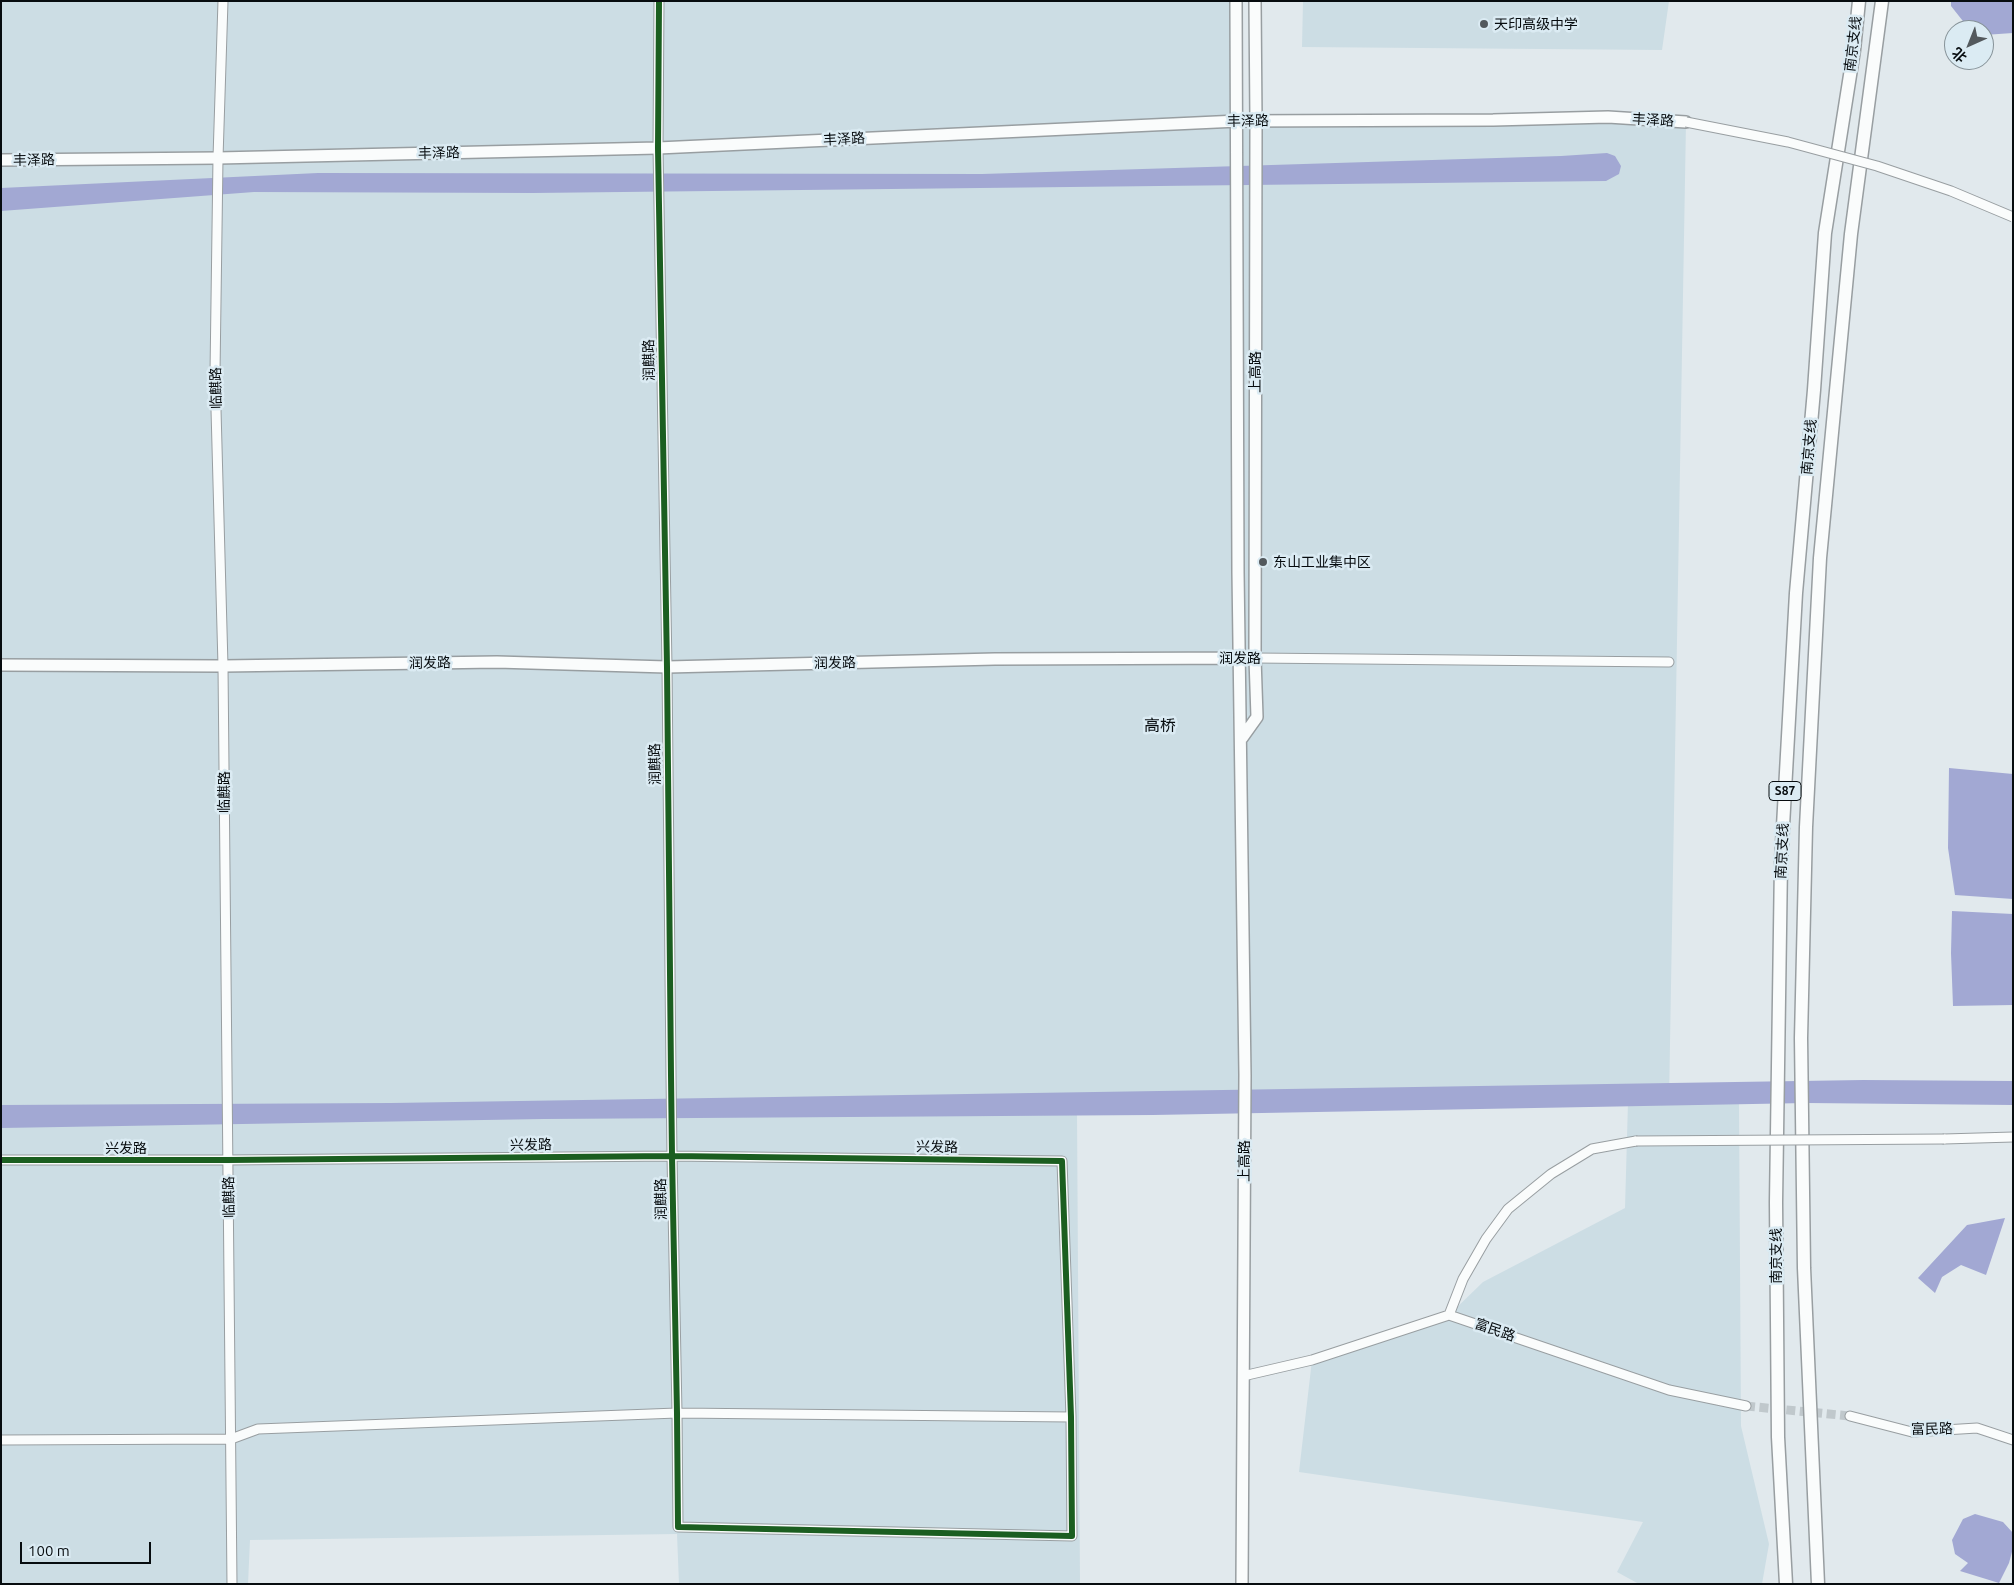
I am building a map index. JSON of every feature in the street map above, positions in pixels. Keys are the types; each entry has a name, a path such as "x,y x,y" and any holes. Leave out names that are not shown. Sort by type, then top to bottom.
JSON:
{"highway":[{"name":"南京支线","path":"1786,1584 1777,1398 1776,1202 1780,862 1796,593 1825,233 1854,50 1858,1"},
{"name":"南京支线","path":"1818,1584 1804,1238 1801,1038 1806,827 1820,558 1851,234 1882,1"}],"main road":[{"name":"上高路","path":"1236,1 1238,121 1238,572 1241,658 1245,1075 1242,1584"},
{"name":"上高路","path":"1242,738 1257,717 1255,658 1255,1"},
{"name":"丰泽路","path":"1,160 218,158 658,148 1256,120 1493,120 1608,117 1686,122"},
{"name":"润发路","path":"1,665 223,666 497,662 667,667 985,660 1255,658"}],"street":[{"name":"临麒路","path":"223,1 218,158 216,373 223,666 232,1584"},
{"name":"润麒路","path":"659,1 658,148 678,1527 1072,1536 1072,1417"},
{"path":"1686,122 1788,142 1878,166 1951,191 2013,217"},
{"name":"润发路","path":"1255,658 1669,662"},
{"path":"1243,1376 1312,1360 1449,1315 1462,1279 1486,1239 1508,1209 1551,1174 1592,1149 1636,1141 2013,1137"},
{"name":"兴发路","path":"1,1160 672,1156 1062,1161 1072,1417"},
{"name":"富民路","path":"1449,1315 1669,1390 1746,1406"},
{"path":"1,1440 231,1439 258,1429 677,1413 1072,1417"},
{"name":"富民路","path":"1850,1416 1912,1432 1977,1428 2013,1440"}],"shaded area":[{"path":"1,1 1236,1 1238,120 1686,122 1669,1101 1739,1104 1741,1426 1769,1544 1762,1584 1639,1584 1617,1572 1643,1522 1299,1472 1312,1360 1449,1315 1483,1282 1625,1208 1628,1102 1077,1112 1080,1584 679,1584 677,1534 250,1540 248,1584 1,1584"},
{"name":"天印高级中学","path":"1303,1 1669,1 1662,50 1302,47"}],"water":[{"path":"1951,1 2013,1 2013,33 1994,34 1994,20 1962,20 1951,6"},
{"path":"1607,153 1615,156 1621,166 1619,174 1606,181 533,193 254,192 1,211 1,188 318,173 982,174"},
{"path":"1949,768 2013,774 2013,899 1955,895 1948,848"},
{"path":"1952,911 2013,914 2013,1005 1953,1006"},
{"path":"1863,1080 2013,1081 2013,1105 1807,1103 1153,1115 544,1119 1,1128 1,1105 391,1103"},
{"path":"2005,1218 1986,1275 1961,1265 1942,1277 1935,1293 1918,1278 1967,1225"},
{"path":"1975,1514 2003,1522 2013,1533 2013,1548 2009,1563 1999,1583 1960,1571 1968,1563 1955,1554 1952,1540 1963,1519"}],"tunnel":[{"path":"1746,1406 1850,1416"}],"cycle path":[{"path":"1,1160 672,1156 1062,1161 1071,1417 1072,1536 678,1527 672,1156 667,667 658,148 659,1"}],"place":[{"name":"天印高级中学","path":"1484,24"},
{"name":"东山工业集中区","path":"1263,562"}],"district":[{"name":"高桥","path":"1160,726"}]}
